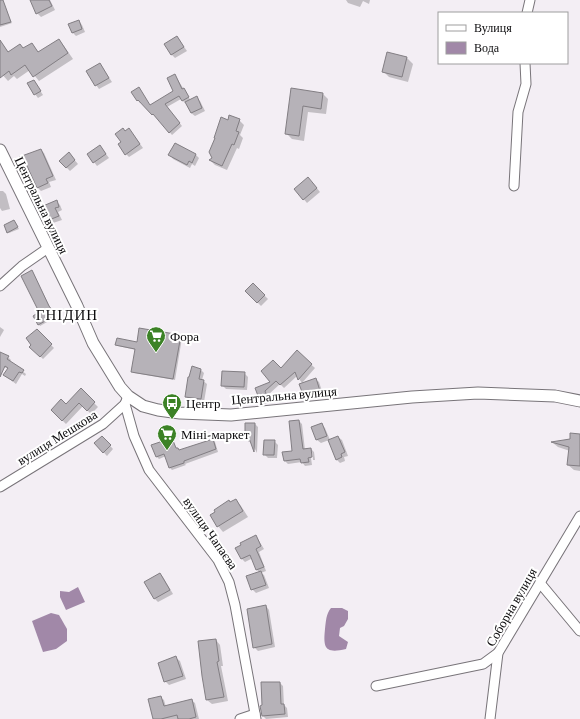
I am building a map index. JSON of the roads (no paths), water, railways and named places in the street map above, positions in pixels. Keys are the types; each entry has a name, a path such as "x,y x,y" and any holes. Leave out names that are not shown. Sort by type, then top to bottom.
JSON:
{"street":[{"path":"527,12 530,0"},
{"path":"514,186 518,112 526,84 525,64"},
{"name":"Центральна вулиця","path":"0,150 77,306 93,343 120,387 126,400 158,410 180,413 230,414 412,397 478,393 555,396 580,402"},
{"path":"0,286 22,266 48,248"},
{"name":"вулиця Мешкова","path":"0,488 103,424 126,400"},
{"name":"вулиця Чапаєва","path":"126,400 134,436 149,470 218,560 229,582 235,605 255,717"},
{"name":"Соборна вулиця","path":"490,719 498,653 580,516"},
{"path":"540,583 580,630"},
{"path":"376,686 483,664 498,653"},
{"path":"240,719 255,717"}],"water":[{"path":"78,587 85,602 66,610 60,597 60,591 69,592"},
{"path":"331,608 342,608 348,611 348,619 344,626 340,628 339,636 348,642 346,649 334,651 327,648 325,645 324,636 326,620"},
{"path":"51,613 59,615 67,629 67,641 56,649 43,652 32,621"}],"place":[{"name":"Фора","path":"156,353"},
{"name":"Центр","path":"172,420"},
{"name":"Міні-маркет","path":"167,451"}],"district":[{"name":"ГНІДИН","path":"67,315"}]}
